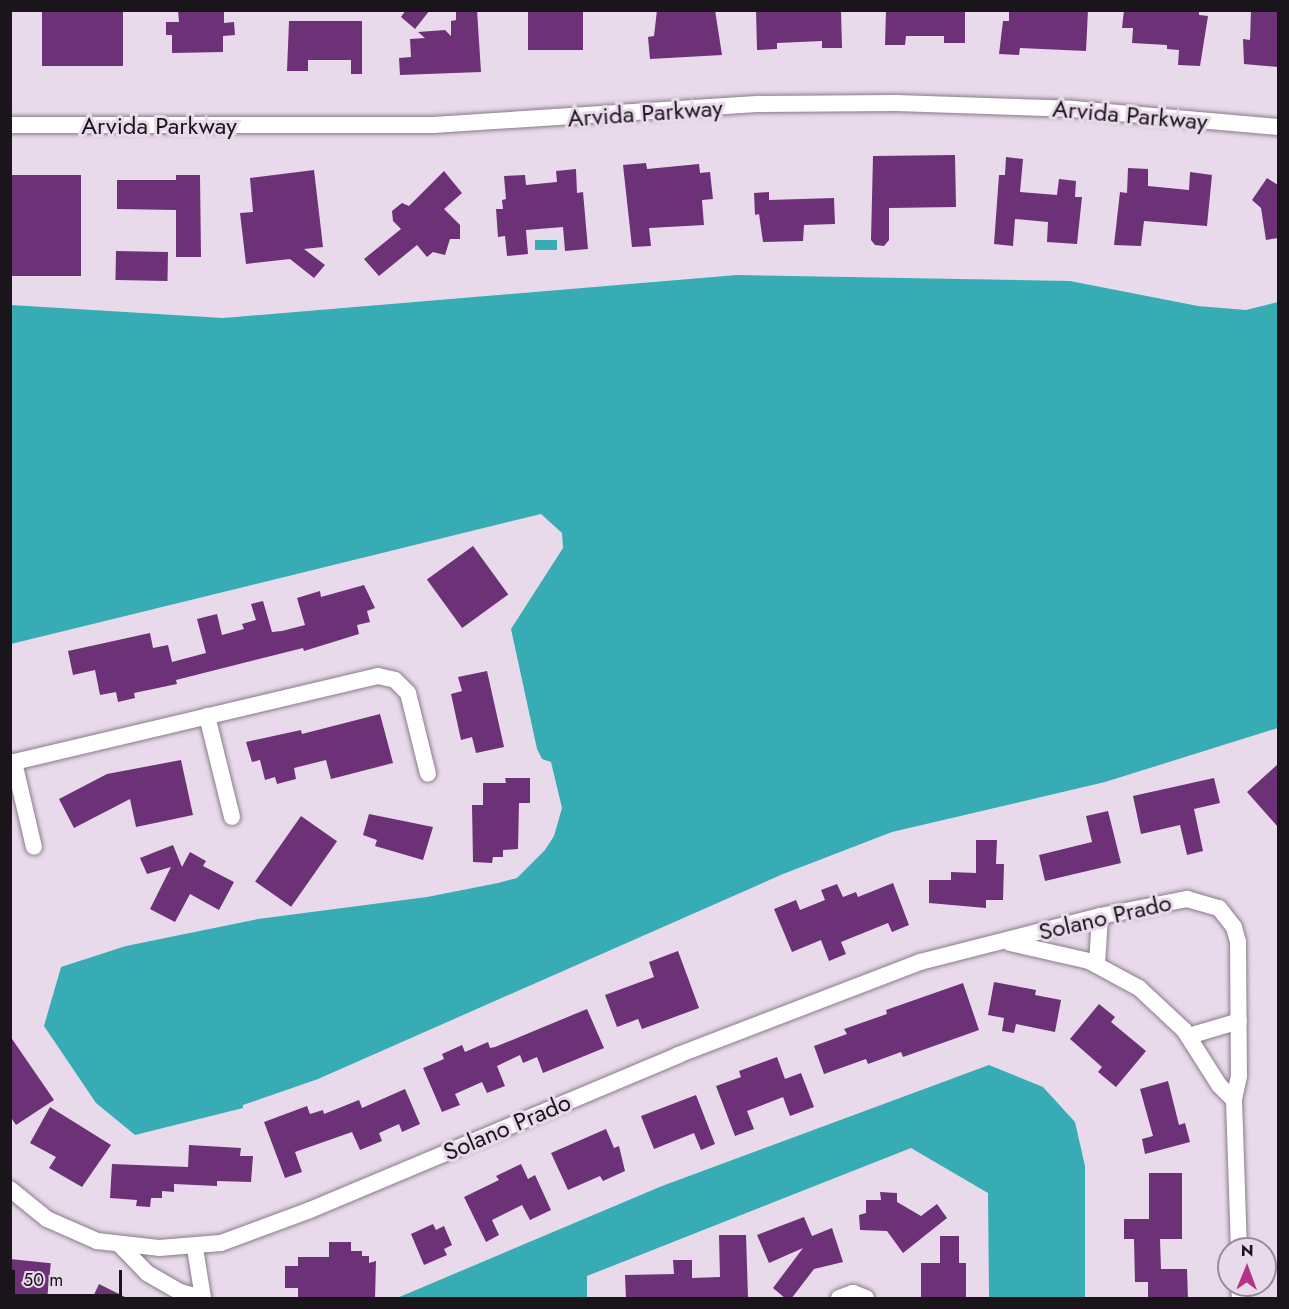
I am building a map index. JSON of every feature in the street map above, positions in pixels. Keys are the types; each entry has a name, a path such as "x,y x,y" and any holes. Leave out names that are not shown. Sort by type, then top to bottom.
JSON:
{"street":[{"name":"Arvida Parkway","path":"10,125 433,125 732,106 896,102 1072,109 1278,127"},
{"path":"34,847 12,762 362,677 388,677 408,693 428,774"},
{"path":"207,716 232,817"},
{"name":"Solano Prado","path":"10,1189 33,1209 62,1227 120,1245 195,1248 259,1231 678,1055 920,962 962,949 1009,942 1100,916 1180,899 1214,904 1236,933 1239,1076 1234,1100 1239,1237"},
{"path":"1097,964 1100,916"},
{"name":"Solano Prado","path":"1009,942 1097,964 1139,988 1189,1036 1219,1085 1234,1100"},
{"path":"1189,1036 1239,1021"},
{"path":"120,1245 147,1273 180,1292 203,1299 195,1248"},
{"path":"839,1299 853,1293 866,1299"}],"water":[{"path":"535,240 557,240 557,250 535,250"},
{"path":"737,275 1070,281 1198,306 1246,310 1278,302 1278,728 1105,782 892,832 783,874 318,1079 243,1105 243,1108 135,1135 96,1103 44,1026 61,967 126,946 258,919 427,897 498,883 517,878 545,850 554,836 562,808 551,762 542,759 537,749 511,629 563,548 562,533 541,514 11,644 11,305 223,318"},
{"path":"989,1065 1043,1087 1075,1122 1085,1166 1085,1298 989,1298 988,1193 911,1148 587,1276 587,1298 397,1298 662,1186"}],"building":[{"path":"42,10 123,10 123,66 42,66"},
{"path":"178,10 224,10 224,23 234,22 235,35 223,36 223,52 172,53 172,35 166,35 166,22 179,22"},
{"path":"406,10 430,10 415,29 401,17"},
{"path":"456,10 477,10 481,72 400,75 399,58 411,57 410,39 425,38 418,32 445,30 451,36 451,21 456,20"},
{"path":"528,10 583,10 583,50 528,50"},
{"path":"657,10 715,10 722,55 650,59 648,37 654,36"},
{"path":"756,10 841,10 842,48 822,48 822,41 777,43 777,49 757,50"},
{"path":"886,10 965,10 965,43 944,43 944,36 906,36 905,45 885,45"},
{"path":"1009,10 1088,10 1086,51 1020,48 1019,55 999,54 1003,21 1009,21"},
{"path":"1124,10 1199,10 1199,15 1208,16 1200,66 1178,65 1179,50 1167,49 1167,45 1132,43 1133,28 1122,28"},
{"path":"1251,10 1278,10 1278,67 1244,64 1243,39 1250,40"},
{"path":"289,21 362,21 362,74 351,74 351,60 308,60 308,71 287,71"},
{"path":"955,155 956,207 889,208 889,240 884,246 875,245 871,240 873,156"},
{"path":"1006,157 1023,159 1020,192 1057,195 1059,179 1076,181 1075,197 1082,197 1077,244 1047,242 1048,222 1015,219 1013,246 994,244 999,175 1005,175"},
{"path":"646,163 647,169 699,164 700,173 710,172 713,199 702,200 704,225 649,228 651,246 632,247 623,165"},
{"path":"1128,168 1148,169 1148,186 1189,190 1190,172 1212,175 1207,226 1144,221 1141,246 1114,245 1120,192 1127,193"},
{"path":"576,169 577,193 583,192 588,249 565,251 563,227 526,230 528,254 507,256 505,236 498,237 496,209 503,209 502,200 506,199 504,176 525,175 526,185 557,182 556,171"},
{"path":"314,170 323,247 304,249 325,265 314,278 290,259 246,264 240,213 253,212 250,178"},
{"path":"444,171 462,193 444,209 460,225 460,239 450,239 445,255 433,252 427,257 417,245 379,276 364,259 401,229 393,221 392,211 402,203 409,206"},
{"path":"10,175 81,175 81,276 10,276"},
{"path":"176,175 200,175 201,257 176,257 176,210 117,209 117,180 176,180"},
{"path":"1267,178 1278,185 1278,238 1266,240 1261,208 1252,200"},
{"path":"769,192 769,200 834,198 835,224 804,225 803,241 763,242 759,214 755,215 754,193"},
{"path":"116,251 168,252 167,281 115,280"},
{"path":"473,546 508,595 462,628 427,580"},
{"path":"364,585 375,608 367,611 370,622 357,625 359,634 304,651 303,648 176,680 177,684 134,693 135,698 118,702 116,692 100,695 95,670 73,675 68,651 150,633 153,648 168,645 172,662 206,653 197,619 217,614 222,635 244,629 242,624 256,620 251,604 263,601 272,632 282,631 305,625 297,598 320,591 321,597"},
{"path":"487,671 504,747 476,753 472,737 461,740 451,694 462,691 458,677"},
{"path":"380,714 393,763 331,779 326,760 294,768 296,779 277,784 275,777 265,780 260,760 252,762 246,742 301,730 302,734"},
{"path":"181,760 193,815 136,827 130,799 74,828 59,799 107,774"},
{"path":"1278,764 1278,827 1247,792"},
{"path":"505,778 530,778 530,803 519,803 518,849 503,850 503,857 493,857 492,863 473,862 472,805 483,805 483,783 506,783"},
{"path":"1214,778 1220,803 1194,809 1203,851 1187,855 1180,825 1141,834 1133,796"},
{"path":"1108,811 1121,863 1045,881 1039,855 1092,842 1086,816"},
{"path":"369,814 433,827 423,860 375,846 377,840 363,835"},
{"path":"301,816 337,841 291,907 255,882"},
{"path":"976,840 997,840 996,864 1004,864 1003,900 986,900 986,908 929,903 929,880 951,880 951,872 976,873"},
{"path":"173,845 182,867 190,852 206,861 203,866 234,882 219,910 190,894 175,922 150,909 171,867 147,874 140,858"},
{"path":"893,883 909,925 892,932 888,923 841,942 846,954 829,961 821,940 792,952 774,909 796,900 800,910 825,900 821,890 837,884 843,897 856,892 858,897"},
{"path":"678,951 699,1008 642,1029 638,1019 617,1027 605,995 654,977 649,962"},
{"path":"994,982 1036,990 1035,995 1061,1000 1055,1032 1016,1024 1014,1033 1002,1031 1004,1018 988,1015"},
{"path":"963,983 979,1030 903,1057 901,1052 868,1064 866,1059 824,1074 814,1046 847,1034 844,1029 887,1014 886,1010"},
{"path":"1099,1004 1115,1017 1111,1022 1146,1051 1116,1087 1098,1072 1102,1067 1070,1039"},
{"path":"587,1009 604,1048 543,1073 537,1057 523,1063 520,1055 497,1066 505,1086 487,1093 482,1082 455,1094 460,1105 442,1112 423,1068 444,1059 442,1054 462,1045 465,1052 488,1042 490,1048 495,1047"},
{"path":"10,1036 54,1100 16,1125 10,1116"},
{"path":"777,1057 785,1079 801,1073 814,1107 790,1116 783,1097 747,1111 754,1129 735,1136 716,1086 741,1077 739,1071"},
{"path":"1168,1081 1179,1125 1185,1123 1190,1142 1145,1154 1142,1139 1153,1136 1140,1089"},
{"path":"405,1089 420,1124 402,1132 399,1124 379,1133 382,1141 360,1150 352,1132 295,1152 302,1172 285,1178 264,1122 307,1106 310,1114 323,1110 324,1114 359,1100 362,1108"},
{"path":"696,1095 715,1144 701,1150 694,1133 654,1149 641,1116"},
{"path":"50,1107 111,1145 82,1187 49,1168 56,1157 30,1143"},
{"path":"606,1129 614,1148 619,1146 625,1171 603,1181 600,1176 568,1190 551,1153"},
{"path":"189,1145 241,1148 240,1156 253,1156 251,1182 217,1181 217,1186 174,1184 174,1192 162,1191 162,1198 151,1198 150,1207 136,1206 137,1200 110,1198 112,1164 188,1167"},
{"path":"521,1164 528,1179 535,1175 551,1210 530,1220 522,1205 492,1220 499,1235 486,1242 464,1197 499,1180 496,1176"},
{"path":"1149,1173 1182,1173 1182,1239 1160,1239 1161,1269 1187,1269 1188,1299 1148,1299 1148,1282 1135,1282 1134,1239 1124,1239 1124,1219 1149,1219"},
{"path":"880,1192 897,1193 897,1202 921,1216 937,1204 947,1218 903,1253 887,1231 860,1230 859,1215 866,1213 866,1200 881,1200"},
{"path":"804,1217 812,1236 832,1228 843,1262 814,1269 791,1299 786,1299 773,1288 803,1248 769,1263 757,1235"},
{"path":"433,1224 436,1230 444,1226 452,1245 444,1249 447,1255 424,1265 411,1234"},
{"path":"719,1235 746,1235 748,1297 626,1299 625,1275 674,1274 673,1260 692,1260 692,1278 720,1277"},
{"path":"940,1236 959,1236 959,1263 966,1263 966,1299 921,1299 921,1263 940,1263"},
{"path":"329,1242 351,1242 351,1251 362,1251 362,1256 369,1256 369,1263 376,1261 375,1299 298,1299 298,1288 285,1288 285,1266 298,1266 298,1257 329,1257"},
{"path":"10,1259 51,1263 47,1298 10,1297"},
{"path":"99,1284 129,1299 92,1299"}]}
